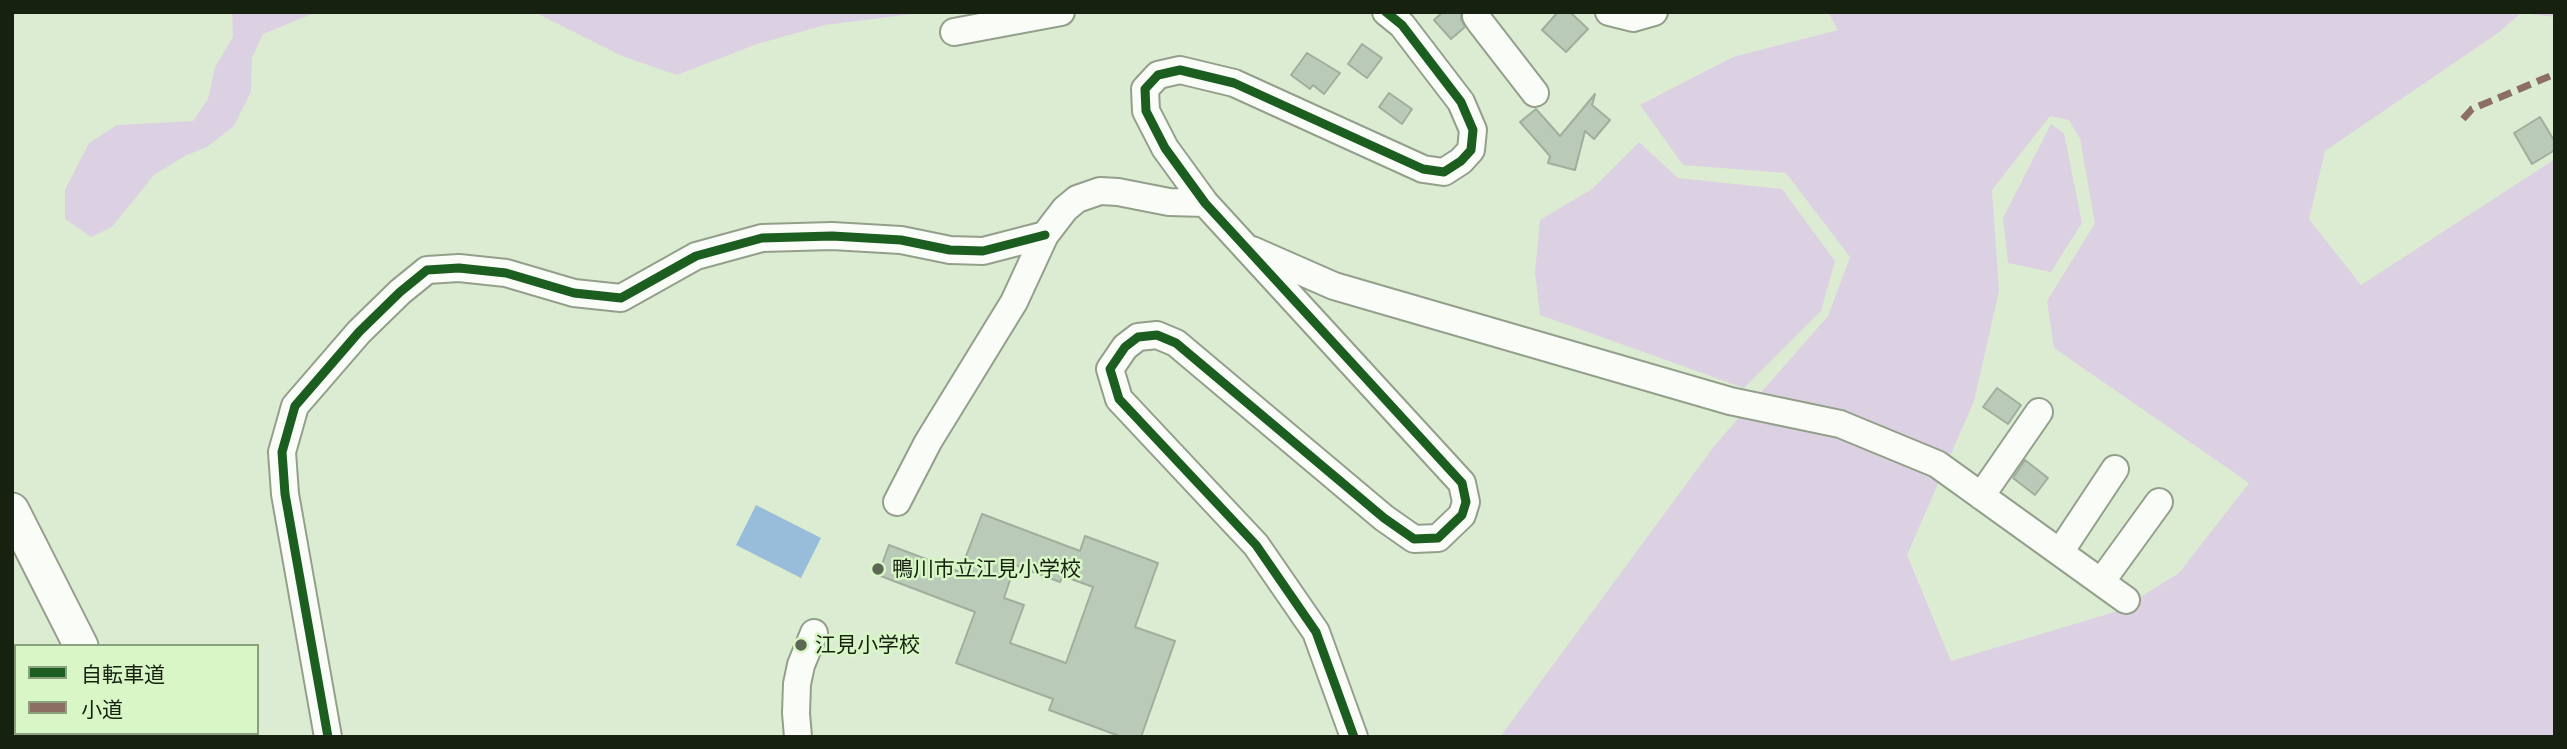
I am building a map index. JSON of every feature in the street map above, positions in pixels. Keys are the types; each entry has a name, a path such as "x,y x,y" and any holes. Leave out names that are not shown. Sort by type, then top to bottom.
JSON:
{"main road":[{"path":"12,510 80,644"}],"street":[{"path":"954,32 1061,12"},
{"path":"1353,737 1316,632 1256,545 1119,400 1110,369 1125,347 1138,337 1157,335 1176,343 1384,518 1414,539 1438,538 1462,515 1466,502 1462,483 1205,203 1165,148 1146,111 1145,89 1158,75 1180,70 1234,83 1423,169 1444,172 1461,161 1471,150 1473,130 1461,102 1402,25 1386,12"},
{"path":"1477,12 1479,22 1535,93"},
{"path":"1609,12 1633,18 1654,12"},
{"path":"897,502 928,442 1014,302 1045,235 1065,209 1077,199 1100,191 1169,202 1205,203"},
{"path":"328,737 285,494 282,452 295,406 359,332 427,270 459,268 506,273 574,293 621,298 696,256 762,238 832,236 901,240 950,250 983,251 1045,235"},
{"path":"1241,245 1334,286 1730,401 1840,424 1937,464 2126,600"},
{"path":"1981,496 2039,412"},
{"path":"2060,552 2115,469"},
{"path":"2101,582 2160,502"},
{"path":"798,737 797,684 801,665 814,633"}],"shaded area":[{"path":"232,12 317,12 263,34 252,58 251,92 234,126 207,147 185,156 154,175 112,227 91,237 65,219 65,190 89,143 117,125 193,121 208,99 215,67 233,37"},
{"path":"534,12 929,12 825,25 757,44 677,75 622,56"},
{"path":"1828,12 2555,12 2555,17 2521,13 2498,33 2325,151 2309,219 2361,285 2555,159 2555,737 1500,737 1715,445 1828,316 1850,257 1786,173 1683,165 1640,105 1733,57 1838,30","holes":["2050,116 2069,120 2080,139 2095,223 2047,301 2054,348 2249,483 2179,573 2118,611 1951,661 1907,555 1974,401 1999,291 1992,190"]},
{"path":"2051,124 2064,133 2082,223 2051,272 2008,263 2003,218"},
{"path":"1639,142 1678,178 1782,189 1835,261 1821,311 1744,388 1540,315 1535,272 1540,220 1592,189"}],"water":[{"path":"756,505 821,538 801,578 736,545"}],"building":[{"path":"1443,12 1461,12 1465,27 1451,39 1434,20"},
{"path":"1558,12 1570,12 1588,29 1566,52 1542,30"},
{"path":"1362,44 1382,58 1367,78 1348,64"},
{"path":"1307,53 1340,73 1324,94 1313,85 1310,89 1291,75"},
{"path":"1389,93 1412,109 1402,124 1379,107"},
{"path":"1595,94 1592,105 1610,120 1594,139 1585,131 1575,170 1548,163 1550,156 1520,122 1536,109 1560,136"},
{"path":"2540,117 2555,142 2555,150 2532,164 2514,133"},
{"path":"1997,388 2021,405 2008,424 1983,407"},
{"path":"2025,460 2048,478 2035,495 2013,478"},
{"path":"982,514 1080,551 1085,536 1158,563 1135,627 1175,641 1141,737 1122,737 1049,710 1053,699 956,663 975,612 878,575 889,545 960,572","holes":["1015,565 1060,582 1063,576 1093,587 1066,663 1010,643 1024,605 1004,598"]}],"marked path":[{"path":"2463,119 2472,109 2555,74"}],"cycle path":[{"path":"1354,737 1316,632 1256,545 1119,399 1110,369 1125,347 1138,337 1157,335 1176,343 1384,518 1414,539 1438,538 1462,515 1466,502 1462,483 1205,203 1165,148 1146,111 1145,89 1158,75 1180,70 1234,83 1423,169 1444,172 1461,161 1471,150 1473,130 1461,102 1402,25 1386,12"},
{"path":"328,737 285,494 282,452 295,406 359,332 427,270 459,268 506,273 574,293 621,298 696,256 762,238 832,236 901,240 950,250 983,251 1045,235"}],"place":[{"name":"鴨川市立江見小学校","path":"878,569"},
{"name":"江見小学校","path":"801,645"}]}
